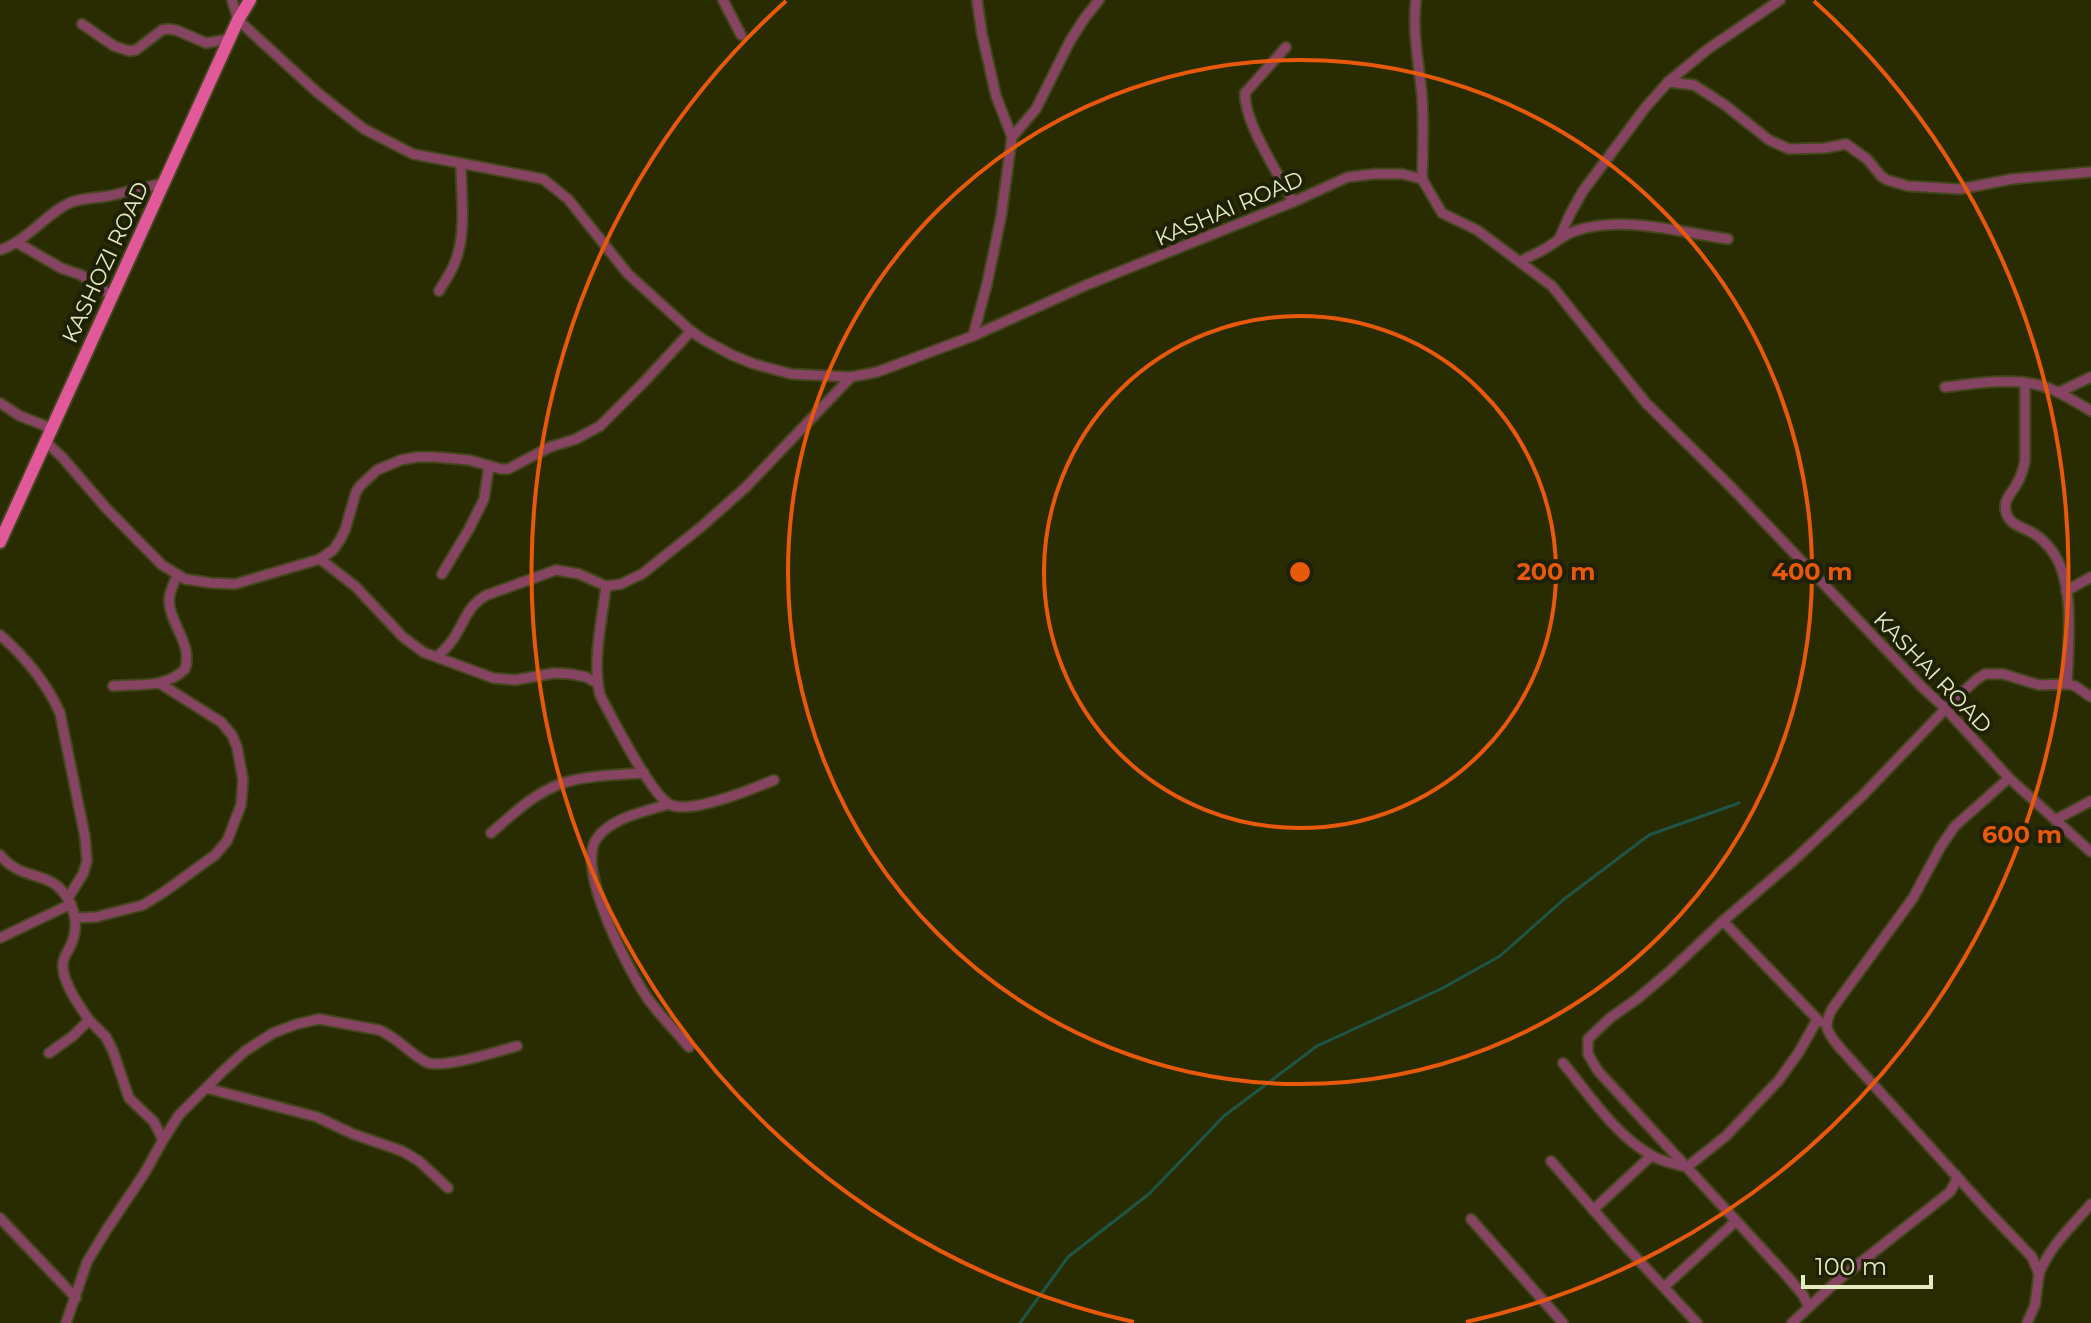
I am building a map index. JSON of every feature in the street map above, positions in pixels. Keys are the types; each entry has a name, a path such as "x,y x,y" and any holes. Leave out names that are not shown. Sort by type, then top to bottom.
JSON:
{"main road":[{"name":"KASHOZI ROAD","path":"0,542 238,20 250,0"}],"street":[{"path":"232,0 238,20"},
{"path":"723,0 741,35"},
{"path":"973,336 1001,217 1012,137 996,96 977,0"},
{"path":"1012,137 1036,109 1070,41 1099,0"},
{"path":"1416,0 1415,37 1424,138 1422,179"},
{"path":"1560,237 1570,214 1598,170 1668,82 1708,49 1780,0"},
{"name":"KASHAI ROAD","path":"238,20 318,93 364,129 413,154 543,179 568,199 628,274 691,331 732,355 791,374 851,377 877,372 973,336 1084,286 1348,177 1402,174 1422,179 1442,213 1477,230 1552,286 1646,403 1946,709 2009,778 2091,852"},
{"path":"82,24 114,46 129,51 136,50 162,30 168,29 206,43 230,39"},
{"path":"1286,47 1245,93 1245,103 1252,125 1293,202"},
{"path":"1668,82 1694,85 1769,140 1789,149 1846,144 1855,148 1881,176 1908,186 1960,189 2012,179 2091,172"},
{"path":"439,291 453,268 460,248 463,211 461,164"},
{"path":"0,250 72,202 164,183"},
{"path":"1521,261 1547,248 1560,237 1604,226 1636,225 1728,239"},
{"path":"16,242 61,268 81,275 112,296"},
{"path":"45,441 162,565 177,576 193,581 235,584 320,559 333,550 345,530 356,492 385,466 417,457 469,460 508,469 600,426 691,331"},
{"path":"438,656 455,636 468,610 487,595 556,570 579,574 606,586 621,584 642,574 745,488 851,377"},
{"path":"2059,392 2091,377"},
{"path":"2025,383 2025,461 2005,508 2009,519 2037,536 2056,555 2070,615 2067,684"},
{"path":"1945,387 2033,384 2059,392 2091,411"},
{"path":"0,403 20,416 51,428"},
{"path":"442,574 484,499 489,466"},
{"path":"320,559 355,586 403,637 423,652 493,678 515,680 554,673 586,677 597,683"},
{"path":"113,686 159,683 180,675 185,669 186,646 169,602 177,576"},
{"path":"2066,591 2091,577"},
{"path":"606,586 597,683 600,695 644,773 668,804"},
{"path":"0,635 17,650 53,697 60,713 87,861 69,901 0,938"},
{"path":"1809,1307 1798,1287 1598,1071 1588,1054 1588,1039 1669,972 1793,861 1976,680 1985,674 2003,674 2039,685 2075,686 2091,697"},
{"path":"75,918 96,917 143,905 164,892 215,855 227,841 241,805 243,780 232,735 221,722 159,683"},
{"path":"491,833 520,807 565,782 644,773"},
{"path":"1826,1027 1832,1009 1913,898 1934,857 1955,826 2009,778"},
{"path":"689,1047 646,996 611,929 593,879 592,845 606,828 668,804 679,807 697,805 727,798 774,780"},
{"path":"2055,820 2091,801"},
{"path":"0,855 15,870 55,882 61,887 75,918 76,931 63,964 67,982 89,1020 106,1037 129,1098 154,1122 163,1140"},
{"path":"1723,921 1826,1027 1840,1048 2032,1257 2039,1274"},
{"path":"66,1323 87,1262 179,1115 245,1051 273,1033 319,1019 379,1030 388,1033 420,1059 434,1065 517,1046"},
{"path":"49,1053 89,1020"},
{"path":"1687,1167 1726,1136 1779,1080 1817,1020"},
{"path":"1563,1063 1630,1140 1651,1156 1687,1167"},
{"path":"206,1088 317,1117 353,1134 402,1151 419,1161 448,1188"},
{"path":"1593,1210 1651,1156"},
{"path":"1551,1161 1697,1323"},
{"path":"1792,1323 1837,1281 1950,1192 1956,1175"},
{"path":"2027,1323 2035,1305 2044,1260 2091,1204"},
{"path":"0,1218 76,1298"},
{"path":"1471,1219 1563,1323"},
{"path":"1664,1287 1736,1221"}],"waterway":[{"path":"1020,1323 1068,1257 1149,1194 1224,1116 1317,1046 1441,989 1500,956 1563,900 1649,835 1739,803"}]}
